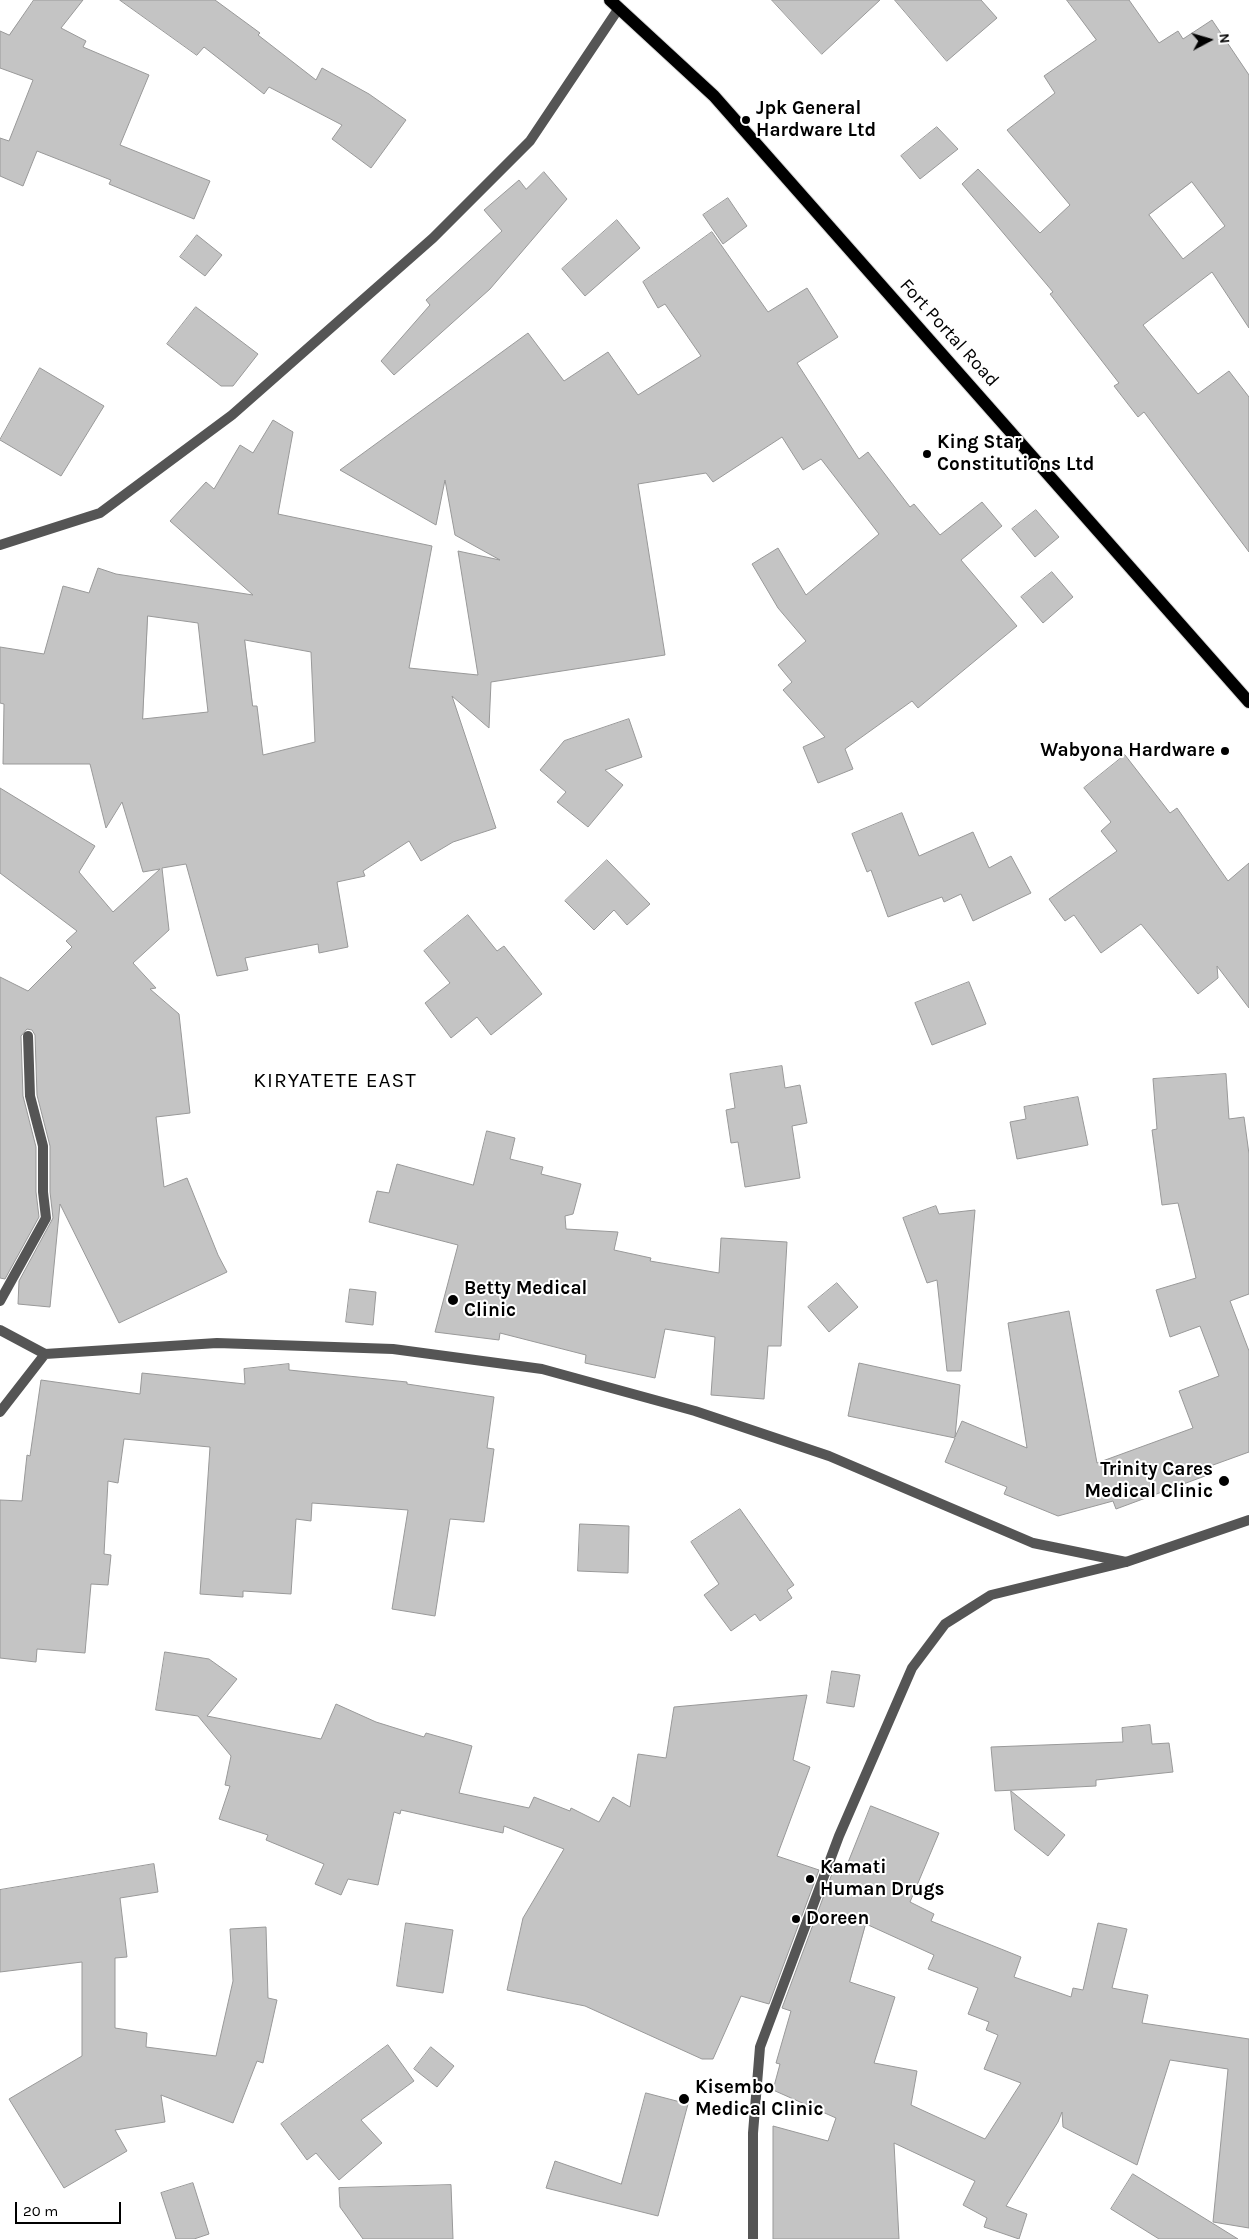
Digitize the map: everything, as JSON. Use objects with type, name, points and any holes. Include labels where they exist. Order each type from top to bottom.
[{"type":"main road","name":"Fort Portal Road","points":[[614,4],[714,96],[1249,702]]},
{"type":"street","points":[[0,545],[100,513],[232,415],[433,238],[530,141],[614,4]]},
{"type":"street","points":[[0,1301],[46,1218],[43,1192],[43,1146],[30,1096],[28,1036]]},
{"type":"street","points":[[0,1330],[45,1354],[217,1343],[394,1349],[542,1369],[695,1411],[829,1456],[1033,1542],[1126,1562]]},
{"type":"street","points":[[0,1412],[45,1354]]},
{"type":"street","points":[[753,2239],[753,2133],[760,2047],[839,1836],[912,1668],[945,1624],[991,1595],[1126,1562],[1249,1520]]},
{"type":"building","points":[[34,0],[83,0],[61,28],[86,41],[83,47],[149,75],[120,145],[210,181],[194,219],[109,184],[111,180],[37,151],[23,186],[0,176],[0,138],[9,141],[33,80],[0,68],[0,31],[9,35]]},
{"type":"building","points":[[120,0],[215,0],[260,33],[258,35],[316,80],[322,68],[369,94],[406,120],[371,168],[332,139],[342,125],[269,87],[264,94],[204,47],[197,55]]},
{"type":"building","points":[[772,0],[880,0],[822,54]]},
{"type":"building","points":[[895,0],[981,0],[997,18],[947,61]]},
{"type":"building","points":[[1067,0],[1129,0],[1159,43],[1178,31],[1183,39],[1212,20],[1249,75],[1249,328],[1212,272],[1143,325],[1198,394],[1229,371],[1249,397],[1249,552],[1144,412],[1138,417],[1114,386],[1119,383],[1050,294],[1053,292],[962,184],[978,169],[1040,233],[1070,205],[1007,130],[1055,93],[1044,76],[1096,40]],"holes":[[[1192,182],[1225,226],[1183,259],[1149,215]]]},
{"type":"building","points":[[937,127],[958,149],[920,179],[901,156]]},
{"type":"building","points":[[544,172],[567,199],[490,289],[394,375],[381,361],[430,305],[426,300],[502,231],[484,210],[519,180],[526,189]]},
{"type":"building","points":[[728,198],[747,226],[723,244],[703,215]]},
{"type":"building","points":[[617,220],[640,248],[585,296],[562,269]]},
{"type":"building","points":[[712,232],[768,312],[807,288],[838,337],[797,363],[859,459],[868,452],[910,507],[914,504],[940,535],[982,502],[1002,526],[961,560],[1017,626],[918,708],[912,701],[845,749],[853,769],[818,783],[803,747],[825,737],[783,690],[792,682],[778,665],[806,641],[778,608],[752,564],[778,548],[806,595],[879,534],[821,459],[803,470],[782,437],[713,482],[706,473],[638,484],[665,655],[491,682],[489,728],[452,696],[496,828],[453,842],[421,861],[409,841],[363,871],[365,876],[337,882],[348,947],[319,953],[318,944],[245,958],[248,970],[217,976],[186,864],[162,868],[169,930],[133,963],[156,988],[150,989],[179,1014],[190,1113],[156,1117],[164,1187],[187,1178],[218,1255],[227,1272],[119,1323],[60,1204],[50,1307],[18,1304],[19,1281],[53,1218],[50,1192],[50,1146],[37,1095],[35,1035],[32,1030],[27,1029],[21,1036],[23,1096],[36,1147],[36,1192],[39,1217],[5,1279],[0,1278],[0,977],[28,991],[72,947],[66,941],[77,931],[0,873],[0,788],[95,846],[79,872],[113,912],[160,869],[143,872],[122,802],[106,828],[90,764],[3,764],[4,704],[0,703],[0,647],[44,654],[63,586],[89,593],[98,568],[116,574],[253,595],[170,521],[206,482],[214,489],[240,445],[253,453],[273,420],[293,432],[278,514],[432,546],[409,668],[478,675],[458,551],[500,560],[455,535],[445,480],[436,525],[340,470],[528,333],[564,381],[608,352],[638,395],[701,356],[665,304],[658,308],[643,282]],"holes":[[[148,616],[198,623],[208,712],[143,719]],[[245,640],[311,652],[315,742],[263,755],[257,706],[253,706]]]},
{"type":"building","points":[[197,235],[222,255],[205,276],[180,257]]},
{"type":"building","points":[[196,307],[258,354],[233,386],[221,386],[167,344]]},
{"type":"building","points":[[40,368],[104,406],[61,476],[0,440]]},
{"type":"building","points":[[1036,510],[1059,537],[1035,557],[1012,529]]},
{"type":"building","points":[[1052,572],[1073,597],[1043,623],[1021,597]]},
{"type":"building","points":[[629,719],[642,757],[605,770],[623,785],[588,827],[557,802],[566,792],[540,770],[564,741]]},
{"type":"building","points":[[1125,755],[1170,813],[1177,808],[1228,881],[1249,863],[1249,1008],[1217,966],[1218,978],[1198,994],[1141,924],[1101,953],[1074,915],[1065,921],[1049,899],[1117,851],[1101,831],[1111,822],[1084,788]]},
{"type":"building","points":[[902,813],[919,856],[973,832],[989,868],[1011,856],[1031,893],[973,921],[961,894],[944,902],[942,897],[888,917],[871,870],[867,872],[852,834]]},
{"type":"building","points":[[607,860],[650,904],[627,925],[614,910],[594,930],[565,901]]},
{"type":"building","points":[[468,915],[497,951],[504,946],[542,994],[491,1035],[477,1017],[451,1038],[425,1003],[450,983],[424,951]]},
{"type":"building","points":[[969,982],[986,1024],[932,1045],[915,1003]]},
{"type":"building","points":[[782,1066],[785,1088],[800,1085],[807,1123],[792,1126],[800,1178],[745,1187],[738,1142],[731,1143],[726,1110],[735,1108],[730,1074]]},
{"type":"building","points":[[1226,1074],[1229,1119],[1244,1117],[1249,1154],[1249,1294],[1230,1301],[1249,1351],[1249,1452],[1202,1469],[1205,1476],[1116,1509],[1113,1501],[1058,1516],[1004,1494],[1007,1487],[945,1462],[955,1438],[848,1416],[859,1363],[960,1385],[955,1437],[962,1421],[1027,1448],[1008,1323],[1069,1311],[1097,1463],[1193,1428],[1179,1391],[1219,1376],[1200,1326],[1170,1337],[1156,1290],[1196,1278],[1178,1203],[1162,1205],[1152,1130],[1157,1129],[1153,1079]]},
{"type":"building","points":[[1078,1097],[1088,1145],[1017,1159],[1010,1122],[1026,1119],[1024,1107]]},
{"type":"building","points":[[487,1131],[515,1138],[510,1159],[543,1167],[541,1174],[581,1184],[573,1214],[565,1216],[566,1229],[618,1232],[614,1250],[651,1258],[650,1261],[719,1273],[721,1238],[787,1242],[781,1346],[768,1346],[764,1399],[711,1395],[715,1337],[665,1329],[655,1378],[585,1363],[586,1355],[500,1333],[499,1340],[435,1332],[458,1245],[369,1222],[377,1191],[389,1193],[397,1164],[473,1185]]},
{"type":"building","points":[[936,1206],[939,1214],[975,1210],[961,1371],[947,1371],[937,1280],[927,1283],[903,1218]]},
{"type":"building","points":[[837,1283],[858,1307],[829,1332],[808,1307]]},
{"type":"building","points":[[350,1289],[376,1292],[373,1325],[346,1322]]},
{"type":"building","points":[[289,1364],[289,1370],[407,1382],[407,1384],[494,1397],[487,1448],[494,1449],[484,1522],[450,1519],[435,1616],[392,1609],[408,1510],[312,1503],[311,1521],[296,1519],[291,1594],[243,1591],[243,1597],[200,1594],[210,1447],[124,1439],[118,1483],[108,1481],[104,1554],[111,1555],[108,1585],[91,1584],[85,1653],[37,1649],[36,1662],[0,1658],[0,1500],[22,1501],[27,1455],[30,1456],[41,1380],[140,1394],[142,1373],[245,1384],[244,1369]]},
{"type":"building","points":[[740,1509],[794,1585],[787,1590],[792,1598],[760,1621],[755,1614],[731,1631],[704,1595],[719,1584],[691,1542]]},
{"type":"building","points":[[580,1524],[629,1526],[628,1573],[578,1571]]},
{"type":"building","points":[[165,1652],[209,1659],[237,1679],[207,1716],[321,1739],[336,1704],[376,1722],[424,1737],[426,1733],[472,1746],[459,1793],[529,1808],[534,1797],[570,1811],[571,1808],[599,1822],[613,1797],[630,1807],[638,1754],[666,1758],[674,1707],[807,1695],[793,1760],[810,1767],[777,1856],[819,1870],[769,2004],[741,1996],[713,2059],[702,2059],[585,2006],[507,1990],[523,1918],[564,1849],[504,1826],[503,1833],[401,1810],[400,1814],[394,1812],[378,1885],[348,1879],[341,1895],[315,1884],[324,1864],[266,1840],[268,1835],[219,1819],[230,1786],[225,1785],[231,1756],[198,1716],[156,1710]]},
{"type":"building","points":[[832,1671],[860,1675],[854,1707],[827,1703]]},
{"type":"building","points":[[1150,1725],[1152,1744],[1169,1743],[1173,1772],[1096,1780],[1096,1786],[995,1791],[991,1747],[1123,1742],[1122,1728]]},
{"type":"building","points":[[1011,1791],[1065,1835],[1048,1856],[1015,1830]]},
{"type":"building","points":[[871,1806],[939,1833],[910,1902],[934,1914],[931,1921],[1021,1957],[1014,1977],[1071,1997],[1073,1988],[1083,1990],[1098,1923],[1127,1929],[1112,1988],[1148,1995],[1142,2023],[1249,2039],[1249,2228],[1213,2222],[1228,2069],[1170,2060],[1137,2165],[1063,2127],[1062,2112],[1058,2122],[1006,2206],[1027,2214],[1019,2239],[984,2227],[987,2218],[963,2205],[975,2181],[894,2143],[899,2239],[773,2239],[773,2126],[828,2141],[836,2118],[773,2090],[780,2064],[776,2063],[791,2011],[782,2008],[833,1871],[843,1874]],"holes":[[[866,1924],[934,1955],[928,1969],[978,1988],[968,2014],[989,2022],[986,2030],[998,2035],[984,2069],[1021,2083],[985,2139],[911,2105],[917,2071],[874,2063],[895,1997],[850,1982]]]},
{"type":"building","points":[[154,1864],[158,1892],[120,1898],[127,1957],[115,1958],[115,2028],[147,2033],[146,2047],[216,2056],[233,1981],[230,1929],[266,1927],[268,1998],[277,2000],[263,2063],[257,2061],[233,2123],[161,2095],[165,2122],[115,2130],[127,2151],[64,2188],[9,2099],[82,2056],[82,1962],[0,1972],[0,1890]]},
{"type":"building","points":[[406,1923],[453,1930],[443,1993],[397,1986]]},
{"type":"building","points":[[388,2045],[414,2081],[361,2120],[382,2143],[339,2180],[316,2153],[307,2160],[281,2124]]},
{"type":"building","points":[[431,2047],[454,2066],[437,2087],[414,2069]]},
{"type":"building","points":[[646,2093],[688,2104],[658,2216],[546,2188],[555,2161],[621,2184]]},
{"type":"building","points":[[1133,2174],[1238,2239],[1159,2239],[1111,2209]]},
{"type":"building","points":[[193,2183],[209,2234],[194,2239],[176,2239],[161,2193]]},
{"type":"building","points":[[451,2185],[453,2239],[363,2239],[340,2207],[339,2188]]},
{"type":"place","name":"Jpk General Hardware Ltd","points":[[746,120]]},
{"type":"place","name":"King Star Constitutions Ltd","points":[[927,454]]},
{"type":"place","name":"Wabyona Hardware","points":[[1225,751]]},
{"type":"place","name":"Betty Medical Clinic","points":[[453,1300]]},
{"type":"place","name":"Trinity Cares Medical Clinic","points":[[1224,1481]]},
{"type":"place","name":"Kamati Human Drugs","points":[[810,1879]]},
{"type":"place","name":"Doreen","points":[[796,1919]]},
{"type":"place","name":"Kisembo Medical Clinic","points":[[684,2099]]},
{"type":"district","name":"KIRYATETE EAST","points":[[335,1081]]}]
